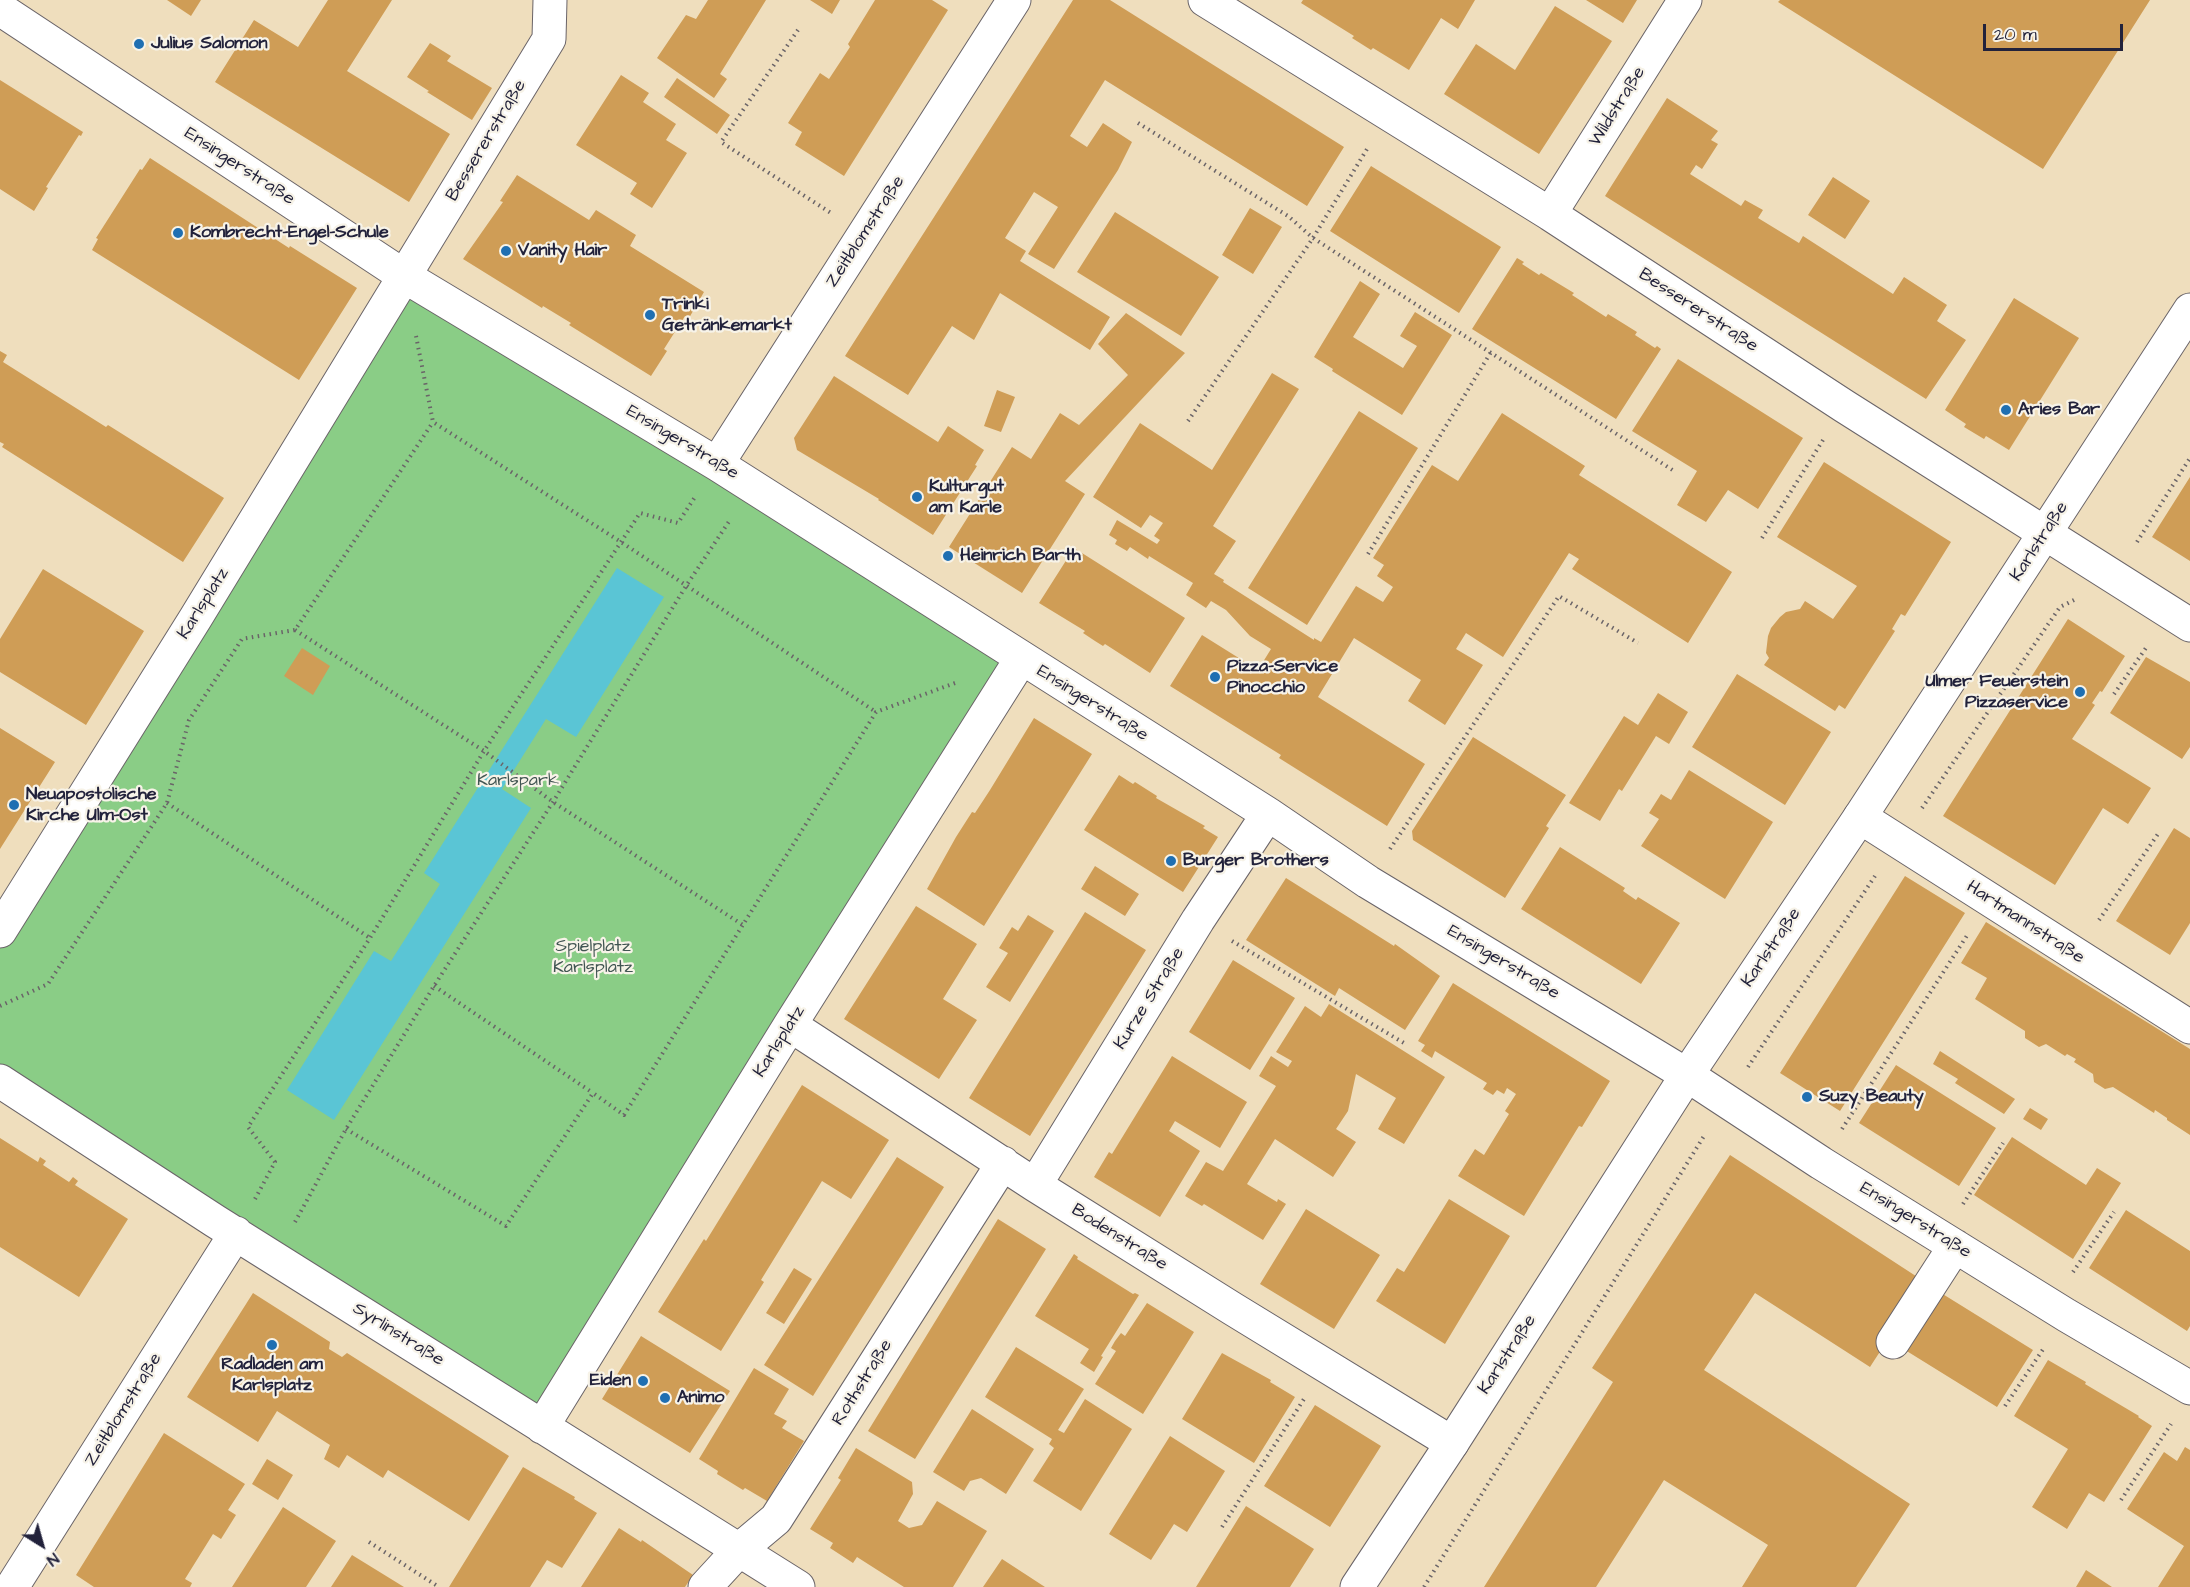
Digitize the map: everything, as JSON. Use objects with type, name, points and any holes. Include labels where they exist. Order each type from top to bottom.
[{"type":"street","name":"Bessererstraße","points":[[404,276],[549,39],[550,0]]},
{"type":"street","name":"Zeitblomstraße","points":[[717,464],[1014,0]]},
{"type":"street","name":"Bessererstraße","points":[[1205,0],[1550,214],[1844,406],[2180,619]]},
{"type":"street","name":"Wildstraße","points":[[1550,214],[1685,0]]},
{"type":"street","name":"Ensingerstraße","points":[[0,9],[404,276],[717,464],[1268,814],[1368,882],[1687,1075],[1821,1163],[2058,1310],[2184,1402]]},
{"type":"street","name":"Karlsplatz","points":[[0,931],[183,639],[404,276]]},
{"type":"street","name":"Karlstraße","points":[[1357,1587],[1452,1443],[1687,1075],[1860,817],[2190,310]]},
{"type":"street","name":"Karlsplatz","points":[[542,1427],[790,1025],[1021,659]]},
{"type":"street","name":"Kurze Straße","points":[[1035,1185],[1198,920],[1268,814]]},
{"type":"street","name":"Hartmannstraße","points":[[1860,817],[2190,1027]]},
{"type":"street","name":"Bodenstraße","points":[[790,1025],[1035,1185],[1452,1443]]},
{"type":"street","name":"Syrlinstraße","points":[[0,1081],[236,1233],[798,1587]]},
{"type":"street","name":"Rothstraße","points":[[705,1587],[739,1550],[776,1519],[1003,1163]]},
{"type":"street","name":"Zeitblomstraße","points":[[12,1587],[236,1233]]},
{"type":"street","points":[[1893,1342],[1948,1242]]},
{"type":"path","points":[[798,30],[721,142],[864,234]]},
{"type":"path","points":[[1188,421],[1313,238],[1388,115]]},
{"type":"path","points":[[1138,123],[1288,216],[1313,238],[1674,471]]},
{"type":"path","points":[[295,630],[433,422],[404,276]]},
{"type":"path","points":[[1368,554],[1491,352]]},
{"type":"path","points":[[1762,538],[1844,406]]},
{"type":"path","points":[[433,422],[621,542],[876,712]]},
{"type":"path","points":[[1424,1587],[1726,1100],[1898,842],[2060,607],[2115,578],[2190,458]]},
{"type":"path","points":[[236,1233],[275,1162],[248,1127],[369,938],[484,751],[640,513],[678,524],[717,464]]},
{"type":"path","points":[[276,1257],[346,1129],[434,986],[553,802],[686,586],[752,487]]},
{"type":"path","points":[[1368,882],[1559,596],[1638,643]]},
{"type":"path","points":[[2114,694],[2180,619]]},
{"type":"path","points":[[0,1006],[48,984],[167,803],[189,720],[242,639],[295,630],[484,751],[553,802],[743,925]]},
{"type":"path","points":[[434,986],[624,1115],[876,712],[1021,659]]},
{"type":"path","points":[[167,803],[369,938]]},
{"type":"path","points":[[2076,956],[2160,831]]},
{"type":"path","points":[[1821,1163],[1990,900]]},
{"type":"path","points":[[1198,920],[1404,1043]]},
{"type":"path","points":[[346,1129],[506,1226],[593,1093]]},
{"type":"path","points":[[1948,1242],[2003,1143]]},
{"type":"path","points":[[2005,1406],[2114,1212]]},
{"type":"path","points":[[1222,1527],[1325,1366]]},
{"type":"path","points":[[2121,1500],[2184,1402]]},
{"type":"path","points":[[369,1542],[440,1587]]},
{"type":"green space","name":"Karlspark","points":[[404,276],[1021,659],[542,1427],[0,1081],[0,931]]},
{"type":"water","points":[[617,568],[664,597],[576,737],[546,719],[502,789],[531,808],[334,1120],[287,1090],[374,951],[391,961],[440,884],[424,873]]},
{"type":"building","points":[[167,0],[201,0],[191,16]]},
{"type":"building","points":[[328,0],[392,0],[347,71],[450,134],[409,202],[215,82],[254,20],[298,47]]},
{"type":"building","points":[[708,0],[766,0],[720,74],[727,79],[714,98],[657,58],[686,15],[696,19]]},
{"type":"building","points":[[810,0],[840,0],[832,14]]},
{"type":"building","points":[[875,0],[932,0],[948,10],[844,176],[795,145],[802,132],[788,123],[820,73],[829,79],[850,47],[848,44]]},
{"type":"building","points":[[1073,0],[1110,0],[1344,147],[1307,206],[1105,80],[1070,136],[1087,147],[1103,123],[1132,142],[1118,170],[1054,269],[1028,254],[1058,207],[1034,192],[1005,238],[1026,251],[1020,261],[1110,317],[1090,350],[1000,293],[974,340],[952,326],[908,395],[845,356]]},
{"type":"building","points":[[1303,0],[1475,0],[1458,29],[1441,18],[1409,70],[1352,38],[1354,36],[1301,3]]},
{"type":"building","points":[[1586,0],[1637,0],[1623,23]]},
{"type":"building","points":[[1780,0],[2150,0],[2043,169],[1778,2]]},
{"type":"building","points":[[1555,6],[1612,41],[1539,154],[1444,94],[1476,44],[1515,70]]},
{"type":"building","points":[[430,43],[451,56],[447,61],[492,88],[472,120],[407,77]]},
{"type":"building","points":[[621,75],[649,93],[643,102],[676,124],[666,140],[687,153],[652,208],[630,194],[637,183],[576,145]]},
{"type":"building","points":[[677,78],[730,115],[717,134],[664,97]]},
{"type":"building","points":[[0,80],[83,132],[46,187],[48,188],[34,211],[0,189]]},
{"type":"building","points":[[1667,98],[1718,131],[1711,140],[1718,144],[1702,169],[1696,165],[1690,174],[1741,206],[1745,200],[1763,210],[1758,218],[1799,243],[1803,236],[1893,294],[1904,277],[1947,305],[1937,321],[1966,340],[1926,399],[1605,196]]},
{"type":"building","points":[[150,158],[289,248],[290,246],[357,288],[299,380],[92,250],[98,239],[96,238],[140,169],[142,170]]},
{"type":"building","points":[[1371,166],[1501,247],[1459,313],[1330,231]]},
{"type":"building","points":[[517,175],[589,220],[596,210],[636,235],[630,246],[704,292],[689,318],[685,316],[664,349],[667,351],[651,376],[569,325],[571,323],[543,306],[542,308],[463,259],[503,202],[500,201]]},
{"type":"building","points":[[1833,177],[1870,201],[1845,239],[1808,215]]},
{"type":"building","points":[[1250,208],[1282,227],[1253,274],[1222,255]]},
{"type":"building","points":[[1115,212],[1219,277],[1181,336],[1077,272]]},
{"type":"building","points":[[1517,258],[1539,275],[1541,273],[1574,293],[1572,295],[1606,317],[1608,314],[1637,332],[1635,335],[1655,348],[1657,346],[1661,349],[1616,419],[1472,329]]},
{"type":"building","points":[[1360,281],[1380,294],[1353,337],[1403,368],[1417,346],[1400,336],[1415,312],[1452,335],[1402,415],[1314,357]]},
{"type":"building","points":[[2014,298],[2079,338],[2009,450],[1986,436],[1984,439],[1964,427],[1966,424],[1945,410]]},
{"type":"building","points":[[1126,313],[1185,353],[1065,481],[1085,494],[1022,593],[949,547],[1012,447],[1031,459],[1060,413],[1079,425],[1128,375],[1098,344]]},
{"type":"building","points":[[0,351],[7,355],[3,362],[224,498],[183,562],[2,447],[4,444],[0,442]]},
{"type":"building","points":[[1678,359],[1803,438],[1758,509],[1728,490],[1706,522],[1677,505],[1697,471],[1632,431]]},
{"type":"building","points":[[1272,373],[1299,389],[1213,526],[1236,541],[1214,574],[1314,640],[1314,638],[1321,642],[1356,586],[1383,602],[1393,587],[1377,576],[1384,565],[1373,558],[1432,465],[1458,481],[1502,413],[1585,466],[1579,475],[1732,572],[1688,643],[1572,569],[1579,559],[1569,553],[1503,657],[1466,633],[1456,649],[1483,665],[1445,725],[1408,701],[1421,680],[1354,638],[1318,697],[1425,764],[1387,826],[1279,758],[1281,755],[1170,686],[1202,635],[1258,670],[1271,649],[1250,636],[1226,610],[1211,601],[1206,608],[1186,595],[1193,583],[1149,556],[1148,559],[1130,547],[1127,551],[1115,544],[1117,540],[1109,535],[1117,520],[1157,544],[1160,540],[1154,536],[1163,523],[1150,515],[1141,528],[1093,497],[1140,423],[1212,470]]},
{"type":"building","points":[[834,376],[938,442],[948,426],[984,450],[975,465],[977,466],[933,535],[879,499],[797,450],[794,438]]},
{"type":"building","points":[[997,390],[1015,397],[1001,432],[984,426]]},
{"type":"building","points":[[1359,411],[1418,448],[1307,625],[1248,588]]},
{"type":"building","points":[[1824,462],[1951,542],[1905,616],[1901,614],[1892,629],[1895,631],[1845,709],[1839,705],[1835,711],[1764,665],[1769,658],[1766,653],[1768,636],[1780,617],[1786,612],[1800,609],[1805,601],[1833,619],[1857,586],[1777,537]]},
{"type":"building","points":[[2190,477],[2190,561],[2152,537]]},
{"type":"building","points":[[1074,548],[1185,618],[1150,673],[1105,644],[1103,646],[1095,641],[1083,633],[1085,631],[1039,603]]},
{"type":"building","points":[[43,569],[144,631],[86,725],[0,672],[0,639]]},
{"type":"building","points":[[2068,619],[2125,656],[2102,692],[2100,691],[2092,703],[2095,705],[2072,739],[2151,788],[2128,824],[2103,808],[2055,885],[1943,816]]},
{"type":"building","points":[[302,648],[330,666],[313,695],[284,676]]},
{"type":"building","points":[[2146,657],[2190,682],[2190,747],[2182,759],[2110,713]]},
{"type":"building","points":[[1737,674],[1831,732],[1785,805],[1692,747]]},
{"type":"building","points":[[1658,693],[1688,712],[1669,744],[1656,736],[1622,791],[1619,789],[1600,821],[1569,803],[1624,716],[1638,725]]},
{"type":"building","points":[[1034,718],[1092,754],[984,926],[927,889],[956,837],[972,812],[975,813]]},
{"type":"building","name":"Neuapostolische Kirche Ulm-Ost","points":[[0,728],[55,762],[0,849]]},
{"type":"building","points":[[1473,737],[1566,795],[1546,826],[1549,828],[1505,898],[1413,840],[1412,831]]},
{"type":"building","points":[[1689,770],[1773,822],[1725,899],[1641,846],[1659,819],[1649,813],[1661,794],[1671,800]]},
{"type":"building","points":[[1119,775],[1133,784],[1135,782],[1157,796],[1156,798],[1205,826],[1203,828],[1218,837],[1183,892],[1084,830]]},
{"type":"building","points":[[2174,828],[2190,838],[2190,923],[2170,955],[2116,921]]},
{"type":"building","points":[[1560,847],[1625,888],[1623,891],[1636,900],[1638,897],[1680,923],[1641,984],[1521,909]]},
{"type":"building","points":[[1095,866],[1139,894],[1125,916],[1081,889]]},
{"type":"building","points":[[1905,876],[1965,913],[1840,1111],[1780,1073]]},
{"type":"building","points":[[1286,878],[1394,946],[1395,944],[1440,976],[1405,1030],[1339,988],[1335,996],[1246,940]]},
{"type":"building","points":[[916,906],[977,944],[943,999],[977,1020],[939,1079],[844,1019]]},
{"type":"building","points":[[1085,912],[1146,950],[1030,1136],[969,1098]]},
{"type":"building","points":[[1028,915],[1054,931],[1010,1002],[986,987],[1008,953],[999,948],[1012,927],[1018,931]]},
{"type":"building","points":[[1986,922],[2190,1049],[2190,1135],[2155,1110],[2154,1113],[2113,1087],[2105,1089],[2094,1082],[2093,1074],[2074,1062],[2076,1059],[2067,1054],[2065,1056],[2046,1044],[2039,1047],[2025,1038],[2025,1031],[1975,999],[1987,978],[1961,963]]},
{"type":"building","points":[[1233,960],[1295,998],[1250,1070],[1189,1032]]},
{"type":"building","points":[[1453,983],[1610,1081],[1582,1127],[1579,1126],[1524,1216],[1458,1176],[1475,1149],[1484,1155],[1509,1114],[1505,1111],[1516,1094],[1507,1088],[1504,1094],[1497,1090],[1493,1095],[1483,1089],[1487,1083],[1435,1051],[1432,1058],[1421,1051],[1425,1045],[1418,1041]]},
{"type":"building","points":[[1329,1004],[1445,1077],[1404,1144],[1378,1129],[1396,1098],[1356,1074],[1348,1111],[1336,1129],[1356,1142],[1333,1177],[1275,1139],[1247,1184],[1277,1202],[1278,1199],[1286,1204],[1263,1240],[1204,1204],[1202,1206],[1185,1196],[1206,1162],[1223,1171],[1276,1086],[1259,1076],[1271,1056],[1288,1067],[1292,1061],[1276,1052],[1305,1006],[1321,1017]]},
{"type":"building","points":[[1940,1051],[2015,1099],[2004,1114],[1955,1083],[1958,1079],[1933,1064]]},
{"type":"building","points":[[1172,1056],[1247,1102],[1220,1148],[1175,1121],[1169,1131],[1200,1151],[1160,1217],[1094,1177],[1109,1152],[1112,1154]]},
{"type":"building","points":[[1896,1065],[1996,1128],[1959,1186],[1859,1123]]},
{"type":"building","points":[[802,1085],[889,1140],[851,1199],[822,1181],[761,1280],[764,1282],[721,1351],[658,1312],[704,1239],[706,1241]]},
{"type":"building","points":[[2030,1108],[2048,1119],[2041,1130],[2023,1119]]},
{"type":"building","points":[[2012,1137],[2086,1185],[2097,1168],[2121,1183],[2073,1259],[1974,1195]]},
{"type":"building","points":[[0,1138],[38,1162],[40,1157],[46,1161],[43,1165],[69,1182],[73,1177],[78,1181],[75,1185],[128,1219],[79,1297],[0,1247]]},
{"type":"building","points":[[1730,1155],[1925,1282],[1870,1367],[1755,1293],[1704,1370],[1910,1504],[1856,1587],[1742,1587],[1768,1545],[1664,1480],[1596,1587],[1484,1587],[1613,1382],[1592,1368]]},
{"type":"building","points":[[897,1157],[944,1187],[813,1396],[764,1365]]},
{"type":"building","points":[[1449,1199],[1510,1236],[1445,1344],[1376,1301],[1397,1268],[1404,1272]]},
{"type":"building","points":[[1306,1209],[1380,1255],[1334,1329],[1260,1284]]},
{"type":"building","points":[[2126,1210],[2190,1251],[2190,1326],[2187,1331],[2089,1268]]},
{"type":"building","points":[[998,1219],[1046,1249],[915,1459],[868,1431]]},
{"type":"building","points":[[1074,1254],[1078,1257],[1077,1259],[1133,1294],[1139,1295],[1101,1356],[1103,1357],[1094,1372],[1080,1363],[1089,1349],[1035,1316]]},
{"type":"building","points":[[794,1268],[812,1279],[784,1324],[766,1313]]},
{"type":"building","points":[[1933,1288],[2033,1350],[1997,1407],[1897,1345]]},
{"type":"building","points":[[253,1293],[330,1342],[329,1349],[342,1357],[347,1353],[509,1456],[469,1521],[388,1470],[383,1478],[347,1455],[339,1468],[324,1459],[330,1445],[277,1411],[258,1442],[187,1397]]},
{"type":"building","points":[[1147,1303],[1194,1332],[1143,1414],[1095,1384],[1116,1351],[1111,1348],[1115,1341],[1121,1333],[1125,1336]]},
{"type":"building","points":[[641,1336],[730,1391],[690,1453],[602,1399]]},
{"type":"building","points":[[1016,1347],[1084,1389],[1058,1430],[1064,1433],[1085,1399],[1132,1429],[1081,1511],[1033,1481],[1054,1448],[1049,1444],[1052,1439],[985,1397]]},
{"type":"building","points":[[1222,1353],[1271,1380],[1270,1382],[1295,1397],[1254,1463],[1182,1419]]},
{"type":"building","points":[[2048,1360],[2152,1426],[2104,1502],[2089,1493],[2067,1529],[2032,1507],[2068,1449],[2014,1416]]},
{"type":"building","points":[[754,1368],[789,1389],[774,1414],[787,1421],[782,1428],[804,1441],[767,1501],[717,1474],[718,1471],[699,1459]]},
{"type":"building","points":[[1315,1405],[1381,1446],[1330,1527],[1264,1486]]},
{"type":"building","points":[[972,1409],[1034,1449],[1006,1494],[981,1478],[970,1481],[964,1491],[933,1472]]},
{"type":"building","points":[[164,1433],[245,1484],[228,1510],[236,1515],[221,1539],[213,1534],[185,1579],[192,1583],[190,1587],[94,1587],[76,1575]]},
{"type":"building","points":[[1170,1436],[1225,1471],[1187,1532],[1174,1524],[1151,1560],[1109,1534]]},
{"type":"building","points":[[2185,1447],[2190,1450],[2190,1587],[2158,1587],[2184,1546],[2127,1509],[2164,1452],[2177,1461]]},
{"type":"building","points":[[856,1448],[912,1482],[913,1494],[898,1521],[909,1528],[922,1525],[937,1501],[987,1531],[953,1587],[904,1587],[857,1557],[853,1563],[830,1548],[833,1543],[810,1529],[841,1480],[838,1478]]},
{"type":"building","points":[[267,1459],[293,1475],[278,1500],[252,1484]]},
{"type":"building","points":[[523,1467],[575,1497],[574,1499],[597,1513],[562,1568],[547,1560],[530,1587],[449,1587]]},
{"type":"building","points":[[1246,1506],[1314,1549],[1290,1587],[1196,1587]]},
{"type":"building","points":[[283,1507],[336,1541],[306,1587],[232,1587]]},
{"type":"building","points":[[619,1528],[641,1542],[642,1540],[693,1575],[685,1587],[581,1587]]},
{"type":"building","points":[[352,1555],[404,1587],[331,1587]]},
{"type":"building","points":[[1002,1559],[1045,1587],[983,1587]]},
{"type":"building","points":[[2086,1570],[2112,1587],[2076,1587]]},
{"type":"place","name":"Julius Salomon","points":[[139,44]]},
{"type":"place","name":"Kombrecht-Engel-Schule","points":[[178,233]]},
{"type":"place","name":"Vanity Hair","points":[[506,251]]},
{"type":"place","name":"Trinki Getränkemarkt","points":[[650,315]]},
{"type":"place","name":"Aries Bar","points":[[2006,410]]},
{"type":"place","name":"Kulturgut am Karle","points":[[917,497]]},
{"type":"place","name":"Heinrich Barth","points":[[948,556]]},
{"type":"place","name":"Pizza-Service Pinocchio","points":[[1215,677]]},
{"type":"place","name":"Ulmer Feuerstein Pizzaservice","points":[[2080,692]]},
{"type":"place","name":"Neuapostolische Kirche Ulm-Ost","points":[[14,805]]},
{"type":"place","name":"Burger Brothers","points":[[1171,861]]},
{"type":"place","name":"Suzy Beauty","points":[[1807,1097]]},
{"type":"place","name":"Radladen am Karlsplatz","points":[[272,1345]]},
{"type":"place","name":"Eiden","points":[[643,1381]]},
{"type":"place","name":"Animo","points":[[665,1398]]},
{"type":"park label","name":"Spielplatz Karlsplatz","points":[[593,957]]}]
